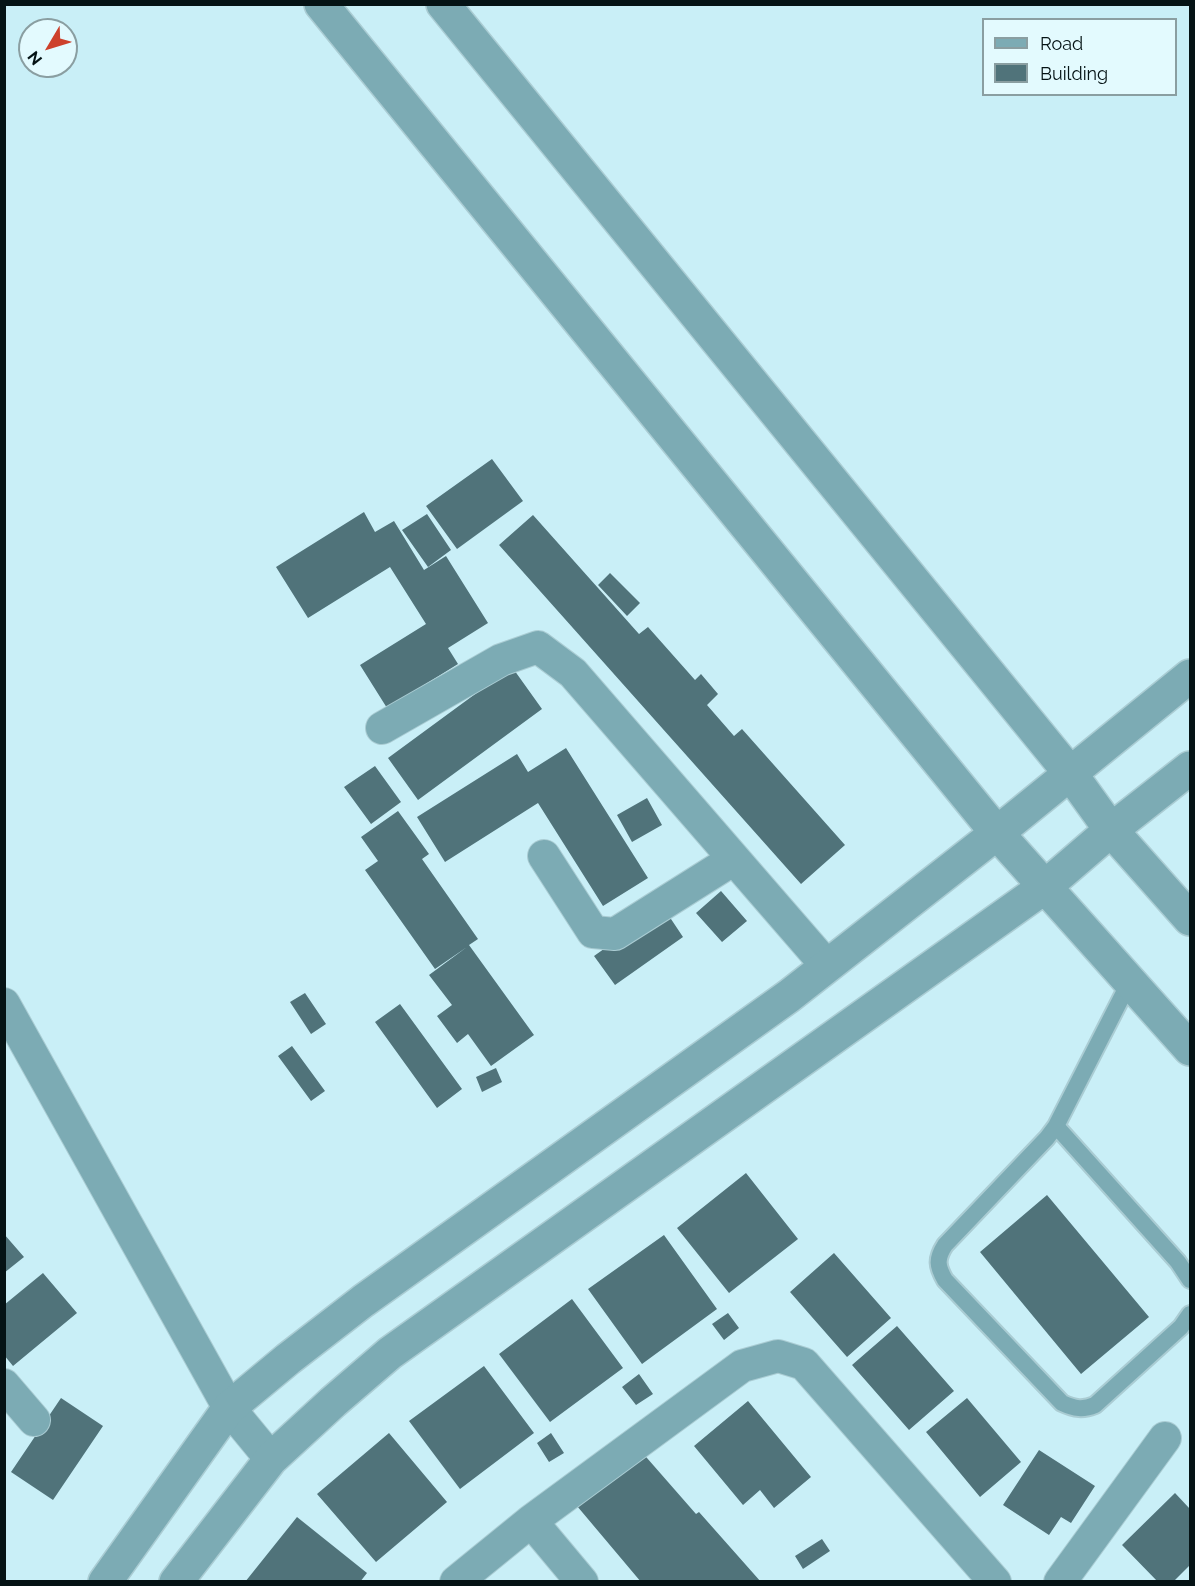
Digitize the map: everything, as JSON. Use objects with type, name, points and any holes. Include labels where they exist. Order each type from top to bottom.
[{"type":"street","points":[[321,4],[997,833],[1191,1049]]},
{"type":"street","points":[[443,4],[1070,773],[1111,830],[1191,919]]},
{"type":"street","points":[[382,728],[501,660],[538,647],[573,673],[827,966]]},
{"type":"street","points":[[105,1581],[229,1408],[363,1301],[789,996],[997,833],[1191,675]]},
{"type":"street","points":[[176,1581],[271,1459],[390,1353],[1046,886],[1111,830],[1191,768]]},
{"type":"street","points":[[544,856],[593,932],[615,934],[734,859]]},
{"type":"street","points":[[4,1004],[229,1408],[271,1459]]},
{"type":"street","points":[[456,1581],[531,1521],[742,1366],[778,1356],[804,1364],[995,1581]]},
{"type":"street","points":[[4,1385],[34,1419]]},
{"type":"street","points":[[1060,1581],[1165,1438]]},
{"type":"street","points":[[531,1521],[582,1581]]},
{"type":"lane","points":[[1130,981],[1056,1126],[945,1245],[938,1256],[938,1267],[945,1280],[1062,1403],[1072,1408],[1084,1409],[1095,1405],[1181,1327],[1191,1314]]},
{"type":"lane","points":[[1056,1126],[1178,1262],[1191,1280]]},
{"type":"building","points":[[492,459],[523,501],[457,549],[426,506]]},
{"type":"building","points":[[364,512],[375,532],[394,521],[424,570],[446,556],[488,623],[448,648],[458,664],[387,708],[360,665],[426,624],[390,567],[308,618],[276,567]]},
{"type":"building","points":[[427,514],[451,550],[428,567],[402,530]]},
{"type":"building","points":[[533,515],[639,634],[648,627],[695,680],[701,674],[718,694],[707,705],[734,736],[742,729],[845,845],[801,884],[499,545]]},
{"type":"building","points":[[610,573],[640,603],[627,616],[598,585]]},
{"type":"building","points":[[512,667],[542,709],[418,800],[388,758]]},
{"type":"building","points":[[566,748],[648,878],[603,906],[538,803],[445,862],[417,817],[517,754],[528,772]]},
{"type":"building","points":[[375,766],[401,802],[371,824],[344,787]]},
{"type":"building","points":[[647,798],[662,825],[632,842],[617,815]]},
{"type":"building","points":[[398,811],[429,854],[422,859],[478,939],[469,945],[534,1035],[491,1066],[468,1034],[457,1043],[437,1016],[452,1005],[429,975],[467,947],[435,969],[365,870],[378,861],[361,837]]},
{"type":"building","points":[[721,891],[747,921],[722,942],[696,913]]},
{"type":"building","points":[[663,907],[683,937],[615,985],[594,956]]},
{"type":"building","points":[[305,993],[326,1024],[311,1034],[290,1002]]},
{"type":"building","points":[[400,1004],[462,1089],[437,1108],[375,1022]]},
{"type":"building","points":[[292,1046],[325,1091],[311,1101],[278,1056]]},
{"type":"building","points":[[496,1068],[502,1082],[482,1092],[476,1077]]},
{"type":"building","points":[[746,1173],[798,1239],[729,1293],[677,1228]]},
{"type":"building","points":[[1047,1195],[1149,1317],[1081,1374],[980,1252]]},
{"type":"building","points":[[4,1234],[24,1257],[4,1273]]},
{"type":"building","points":[[664,1235],[717,1309],[642,1364],[588,1289]]},
{"type":"building","points":[[834,1253],[891,1318],[847,1357],[790,1292]]},
{"type":"building","points":[[43,1273],[77,1313],[13,1366],[4,1355],[4,1305]]},
{"type":"building","points":[[572,1299],[623,1368],[550,1422],[499,1354]]},
{"type":"building","points":[[728,1313],[739,1328],[724,1340],[712,1324]]},
{"type":"building","points":[[897,1326],[954,1391],[909,1430],[852,1365]]},
{"type":"building","points":[[484,1366],[534,1433],[460,1489],[409,1421]]},
{"type":"building","points":[[639,1374],[653,1394],[636,1405],[622,1387]]},
{"type":"building","points":[[61,1398],[103,1426],[53,1500],[11,1472]]},
{"type":"building","points":[[967,1398],[1021,1462],[980,1497],[926,1432]]},
{"type":"building","points":[[748,1401],[811,1477],[774,1508],[760,1490],[743,1505],[694,1446]]},
{"type":"building","points":[[389,1433],[447,1502],[376,1562],[317,1494]]},
{"type":"building","points":[[551,1433],[564,1453],[549,1462],[537,1443]]},
{"type":"building","points":[[640,1450],[696,1514],[699,1512],[761,1582],[641,1582],[577,1506]]},
{"type":"building","points":[[1039,1450],[1095,1486],[1071,1523],[1061,1517],[1049,1535],[1003,1505]]},
{"type":"building","points":[[1175,1493],[1190,1509],[1190,1565],[1173,1582],[1158,1582],[1122,1545]]},
{"type":"building","points":[[297,1517],[367,1573],[360,1582],[245,1582]]},
{"type":"building","points":[[822,1539],[830,1551],[803,1569],[795,1556]]}]
